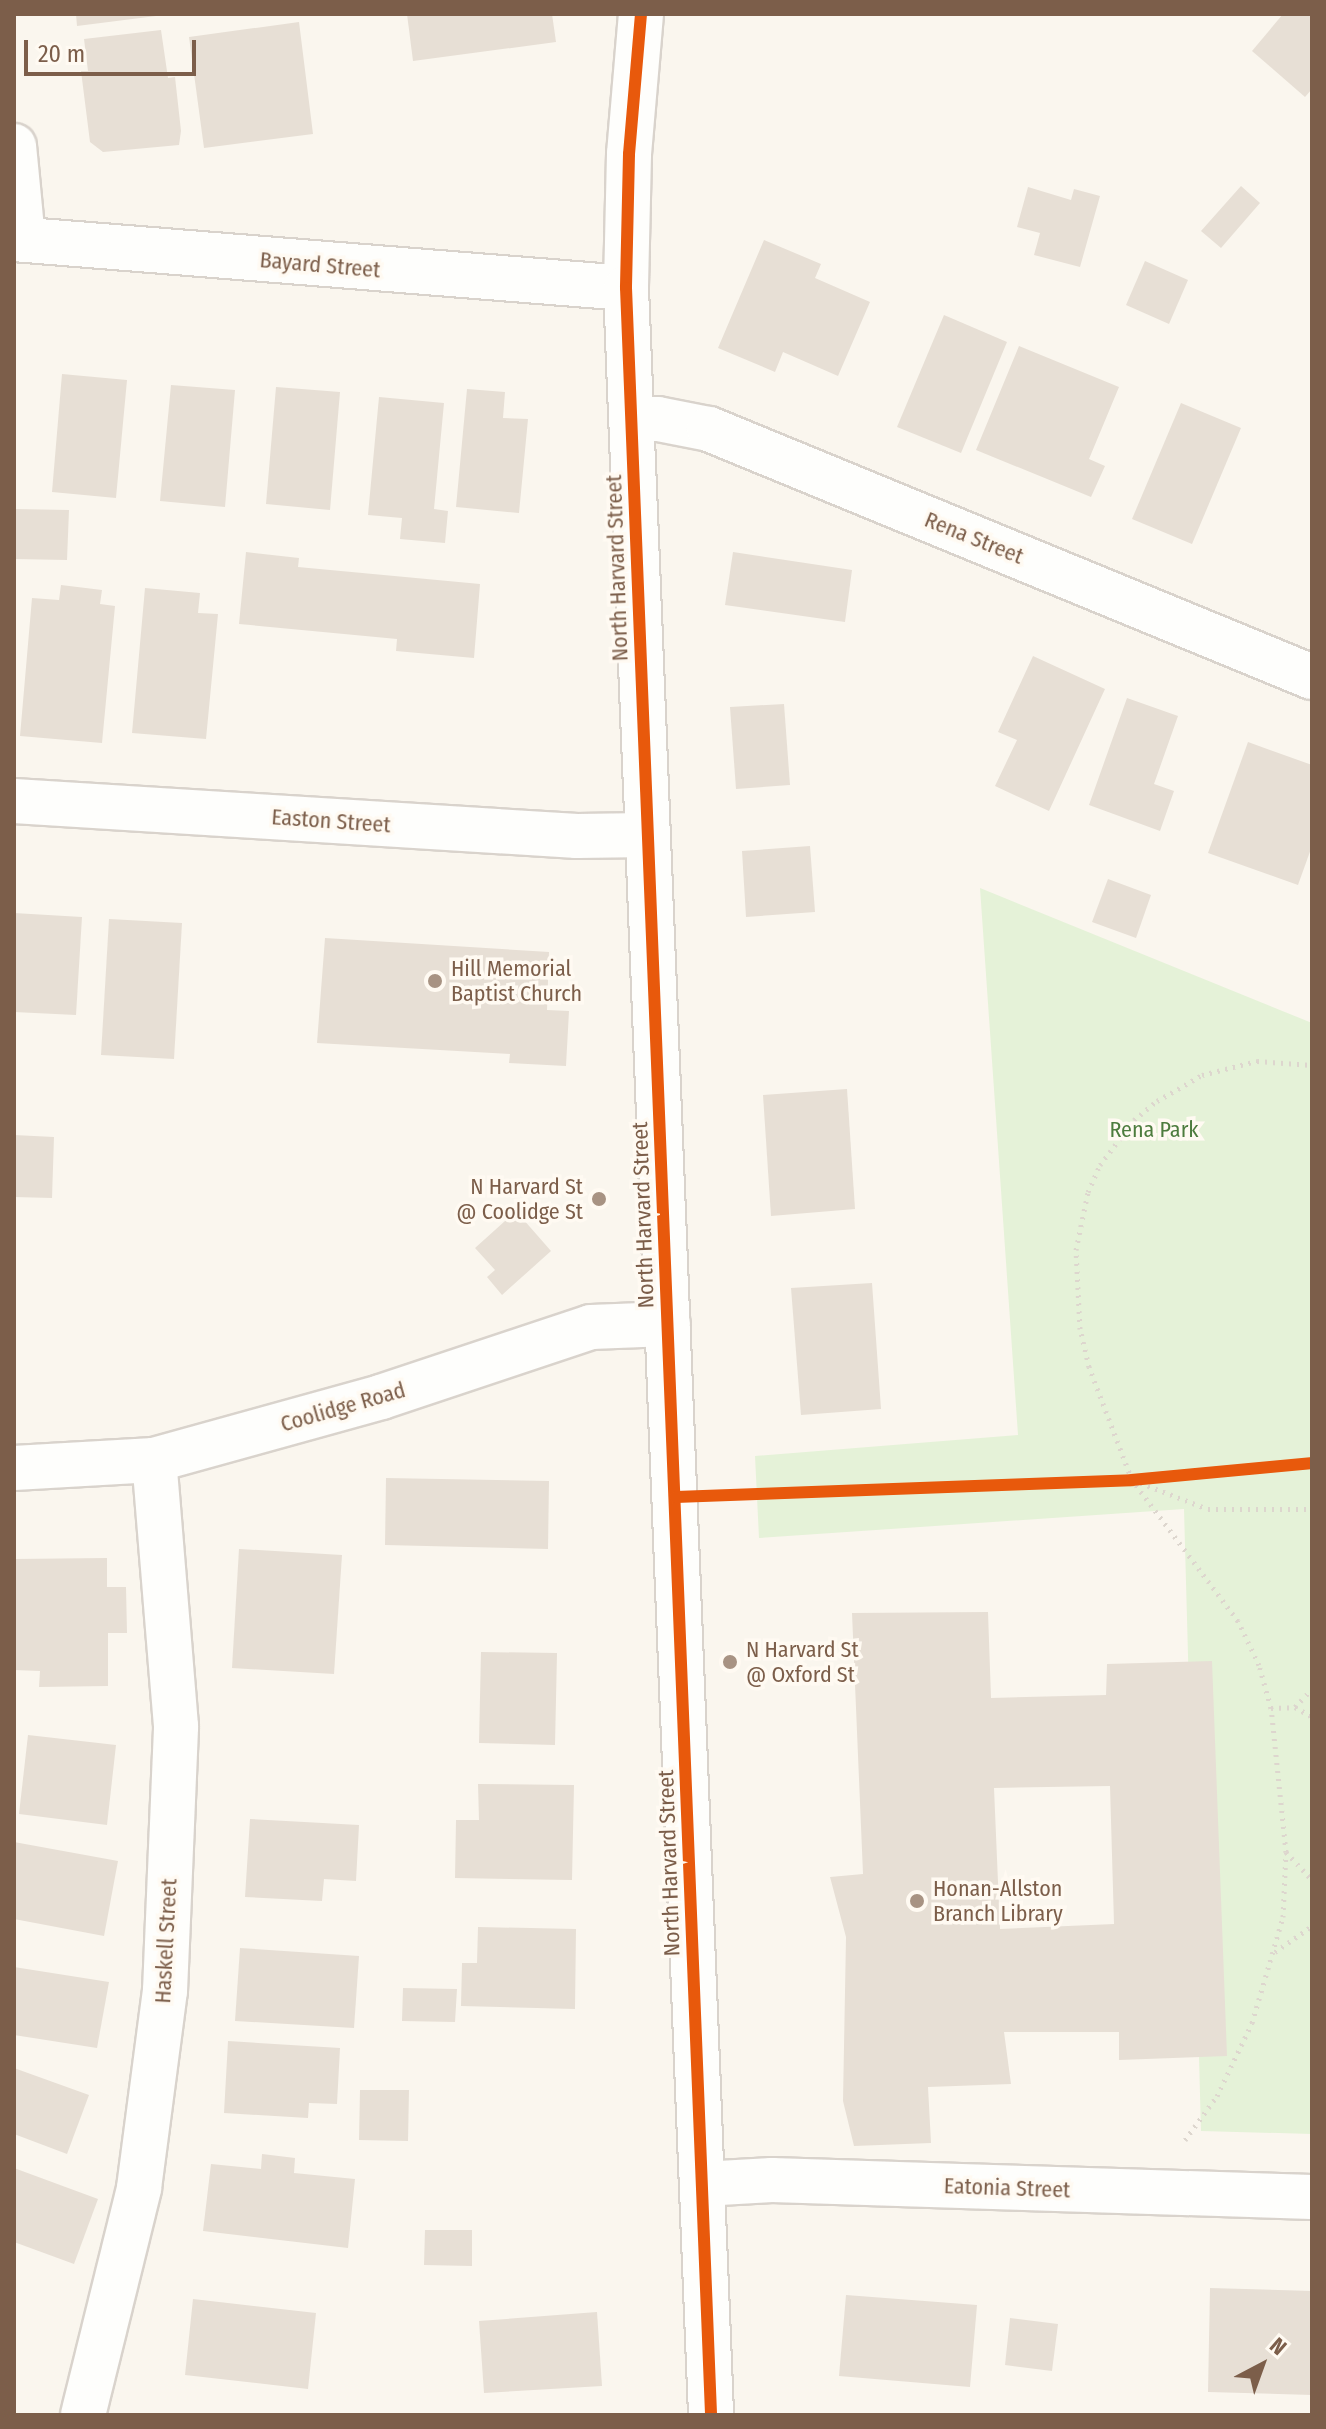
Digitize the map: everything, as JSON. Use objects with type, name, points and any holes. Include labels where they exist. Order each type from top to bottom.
[{"type":"street","name":"North Harvard Street","points":[[641,14],[629,154],[626,288],[711,2415]]},
{"type":"street","points":[[14,146],[18,239]]},
{"type":"street","name":"Bayard Street","points":[[18,239],[626,288]]},
{"type":"street","name":"Rena Street","points":[[632,419],[658,419],[709,429],[1312,677]]},
{"type":"street","name":"Easton Street","points":[[14,801],[577,836],[648,835]]},
{"type":"street","name":"Coolidge Road","points":[[14,1468],[154,1460],[381,1397],[591,1327],[668,1324]]},
{"type":"street","name":"Haskell Street","points":[[83,2415],[139,2188],[165,1991],[176,1726],[154,1460]]},
{"type":"street","name":"Eatonia Street","points":[[702,2184],[772,2180],[1312,2197]]},
{"type":"path","points":[[1147,2192],[1217,2096],[1252,2023],[1283,1917],[1286,1852],[1271,1708],[1259,1665],[1238,1621],[1132,1480],[1089,1367],[1080,1329],[1076,1250],[1088,1192],[1115,1142],[1134,1120],[1179,1086],[1202,1075],[1257,1061],[1312,1065]]},
{"type":"path","points":[[1116,1480],[1159,1478]]},
{"type":"path","points":[[1132,1480],[1208,1509],[1312,1509]]},
{"type":"path","points":[[1295,1707],[1312,1689]]},
{"type":"path","points":[[1271,1708],[1295,1707],[1312,1717]]},
{"type":"path","points":[[1286,1852],[1312,1880]]},
{"type":"path","points":[[1275,1952],[1312,1926]]},
{"type":"green space","name":"Rena Park","points":[[980,888],[1312,1023],[1312,2134],[1201,2131],[1184,1509],[759,1538],[755,1456],[1018,1435]]},
{"type":"building","points":[[76,14],[156,14],[156,16],[77,26]]},
{"type":"building","points":[[407,14],[552,14],[556,42],[413,61]]},
{"type":"building","points":[[1283,14],[1312,14],[1312,89],[1305,97],[1252,51]]},
{"type":"building","points":[[299,22],[313,134],[204,148],[189,37]]},
{"type":"building","points":[[161,30],[168,78],[175,77],[181,131],[179,145],[103,152],[90,142],[81,71],[88,71],[84,39]]},
{"type":"building","points":[[1241,186],[1260,203],[1221,248],[1201,231]]},
{"type":"building","points":[[1028,187],[1071,200],[1074,189],[1100,196],[1080,267],[1034,255],[1040,233],[1017,227]]},
{"type":"building","points":[[764,240],[821,264],[815,278],[870,302],[838,376],[783,352],[775,372],[718,348]]},
{"type":"building","points":[[1145,261],[1188,280],[1169,324],[1126,305]]},
{"type":"building","points":[[944,315],[1007,342],[961,453],[897,427]]},
{"type":"building","points":[[1019,346],[1119,387],[1089,459],[1105,466],[1091,497],[976,450]]},
{"type":"building","points":[[62,374],[127,380],[116,498],[52,492]]},
{"type":"building","points":[[171,385],[235,390],[225,507],[160,501]]},
{"type":"building","points":[[276,387],[340,392],[330,510],[266,504]]},
{"type":"building","points":[[467,389],[505,392],[503,418],[528,419],[519,513],[456,507]]},
{"type":"building","points":[[379,397],[444,403],[434,509],[448,511],[445,543],[400,539],[402,518],[368,515]]},
{"type":"building","points":[[1181,403],[1241,428],[1192,544],[1132,519]]},
{"type":"building","points":[[14,509],[69,510],[67,560],[14,559]]},
{"type":"building","points":[[246,552],[299,558],[298,567],[480,584],[474,658],[396,651],[397,639],[239,624]]},
{"type":"building","points":[[733,552],[852,570],[845,622],[725,605]]},
{"type":"building","points":[[61,585],[102,590],[100,604],[115,606],[102,743],[20,736],[32,598],[59,600]]},
{"type":"building","points":[[145,588],[200,593],[198,613],[218,614],[206,739],[132,733]]},
{"type":"building","points":[[1033,656],[1105,689],[1049,811],[995,786],[1017,740],[998,732]]},
{"type":"building","points":[[1127,698],[1178,716],[1154,784],[1174,791],[1160,831],[1089,805]]},
{"type":"building","points":[[784,704],[790,785],[736,789],[730,707]]},
{"type":"building","points":[[1248,742],[1312,765],[1312,846],[1298,885],[1208,853]]},
{"type":"building","points":[[810,846],[815,912],[746,917],[742,851]]},
{"type":"building","points":[[1108,879],[1151,895],[1136,938],[1092,922]]},
{"type":"building","points":[[14,913],[82,917],[76,1015],[14,1012]]},
{"type":"building","points":[[109,919],[182,923],[174,1059],[101,1055]]},
{"type":"building","name":"Hill Memorial Baptist Church","points":[[325,938],[549,952],[547,1010],[569,1011],[566,1066],[509,1063],[510,1054],[317,1043]]},
{"type":"building","points":[[847,1089],[855,1209],[771,1216],[763,1095]]},
{"type":"building","points":[[14,1135],[54,1137],[52,1198],[14,1197]]},
{"type":"building","points":[[516,1211],[551,1251],[502,1295],[487,1277],[495,1270],[475,1248]]},
{"type":"building","points":[[872,1283],[881,1409],[801,1415],[791,1288]]},
{"type":"building","points":[[386,1478],[549,1481],[548,1549],[385,1545]]},
{"type":"building","points":[[239,1549],[342,1555],[334,1674],[232,1668]]},
{"type":"building","points":[[107,1558],[107,1587],[126,1587],[127,1633],[108,1633],[108,1686],[39,1687],[40,1671],[14,1670],[14,1559]]},
{"type":"building","name":"Honan-Allston Branch Library","points":[[988,1612],[991,1698],[1106,1695],[1107,1664],[1212,1661],[1227,2056],[1119,2060],[1119,2032],[1004,2032],[1011,2084],[928,2087],[931,2143],[854,2146],[843,2101],[846,1937],[830,1877],[863,1874],[852,1613]],"holes":[[[1110,1786],[1114,1924],[1000,1929],[994,1788]]]},
{"type":"building","points":[[481,1652],[557,1653],[555,1745],[479,1743]]},
{"type":"building","points":[[28,1735],[116,1745],[107,1825],[19,1814]]},
{"type":"building","points":[[478,1784],[574,1785],[572,1880],[455,1878],[456,1820],[479,1820]]},
{"type":"building","points":[[250,1819],[359,1825],[356,1881],[324,1879],[322,1901],[245,1897]]},
{"type":"building","points":[[14,1842],[118,1861],[104,1936],[14,1919]]},
{"type":"building","points":[[478,1927],[576,1929],[575,2009],[461,2006],[462,1963],[477,1963]]},
{"type":"building","points":[[240,1948],[359,1956],[354,2028],[235,2021]]},
{"type":"building","points":[[14,1967],[109,1982],[97,2048],[14,2035]]},
{"type":"building","points":[[403,1988],[457,1989],[455,2022],[402,2021]]},
{"type":"building","points":[[228,2041],[340,2048],[337,2104],[309,2103],[308,2118],[224,2113]]},
{"type":"building","points":[[14,2068],[89,2095],[67,2154],[14,2134]]},
{"type":"building","points":[[360,2090],[409,2090],[408,2141],[359,2140]]},
{"type":"building","points":[[262,2154],[295,2158],[294,2173],[355,2179],[348,2248],[203,2231],[211,2164],[261,2169]]},
{"type":"building","points":[[14,2168],[98,2199],[74,2264],[14,2242]]},
{"type":"building","points":[[425,2230],[472,2230],[472,2266],[424,2265]]},
{"type":"building","points":[[1210,2288],[1312,2291],[1312,2395],[1208,2392]]},
{"type":"building","points":[[846,2295],[977,2305],[970,2387],[839,2376]]},
{"type":"building","points":[[193,2299],[316,2313],[308,2389],[185,2375]]},
{"type":"building","points":[[597,2312],[602,2386],[484,2393],[479,2321]]},
{"type":"building","points":[[1010,2318],[1058,2324],[1052,2371],[1005,2365]]},
{"type":"cycle path","points":[[641,14],[629,154],[626,288],[711,2415]]},
{"type":"cycle path","points":[[675,1497],[1132,1480],[1312,1463]]},
{"type":"place","name":"Hill Memorial Baptist Church","points":[[435,981]]},
{"type":"place","name":"N Harvard St @ Coolidge St","points":[[599,1199]]},
{"type":"place","name":"N Harvard St @ Oxford St","points":[[730,1662]]},
{"type":"place","name":"Honan-Allston Branch Library","points":[[917,1901]]}]
